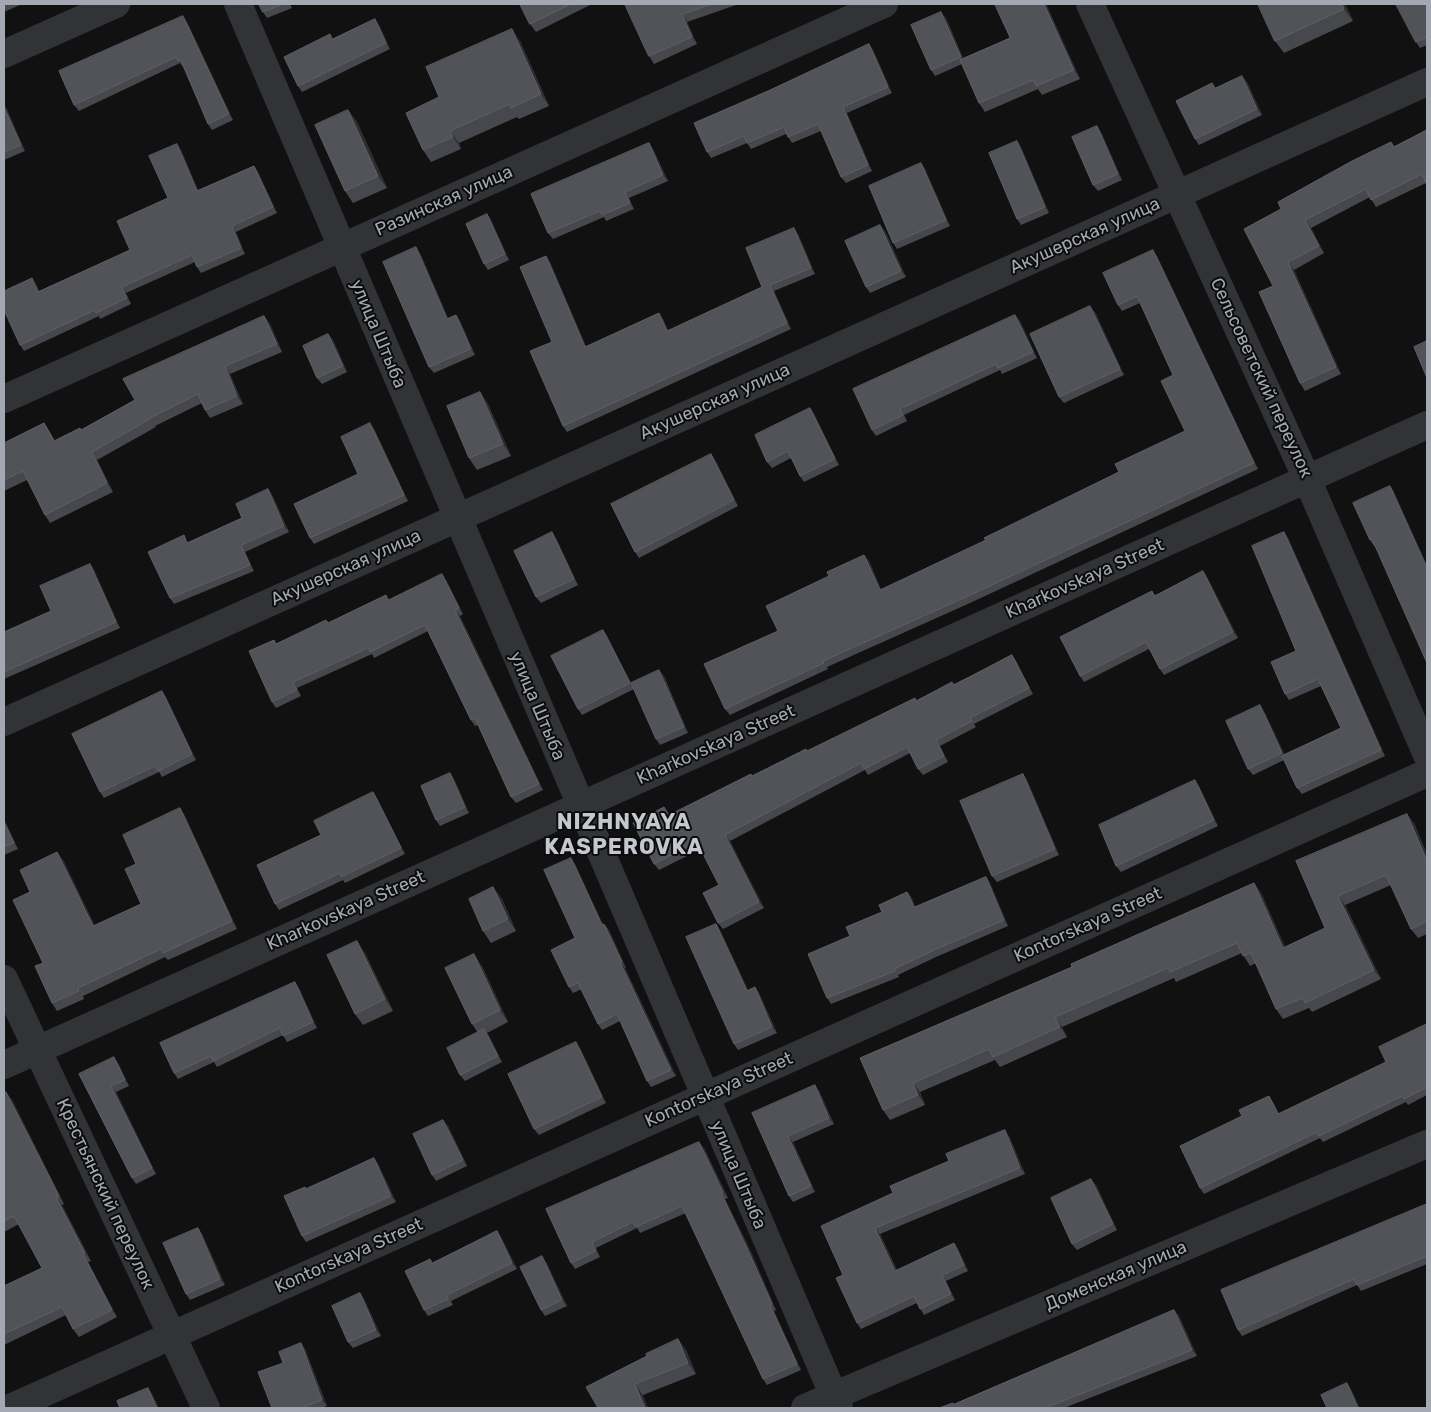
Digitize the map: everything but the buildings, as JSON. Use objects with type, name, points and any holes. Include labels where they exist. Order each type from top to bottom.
[{"type":"street","points":[[4,54],[116,4]]},
{"type":"street","name":"улица Штыба","points":[[238,4],[340,248],[836,1402]]},
{"type":"street","name":"Разинская улица","points":[[4,399],[884,4]]},
{"type":"street","name":"Сельсоветский переулок","points":[[1090,4],[1307,479],[1427,755]]},
{"type":"street","name":"Акушерская улица","points":[[4,722],[1427,82]]},
{"type":"street","name":"Kharkovskaya Street","points":[[4,1064],[1427,425]]},
{"type":"street","name":"Kontorskaya Street","points":[[10,1408],[1427,772]]},
{"type":"street","name":"Крестьянский переулок","points":[[4,979],[206,1408]]},
{"type":"street","name":"Доменская улица","points":[[805,1408],[836,1402],[1427,1144]]},
{"type":"district","name":"NIZHNYAYA KASPEROVKA","points":[[624,836]]}]
